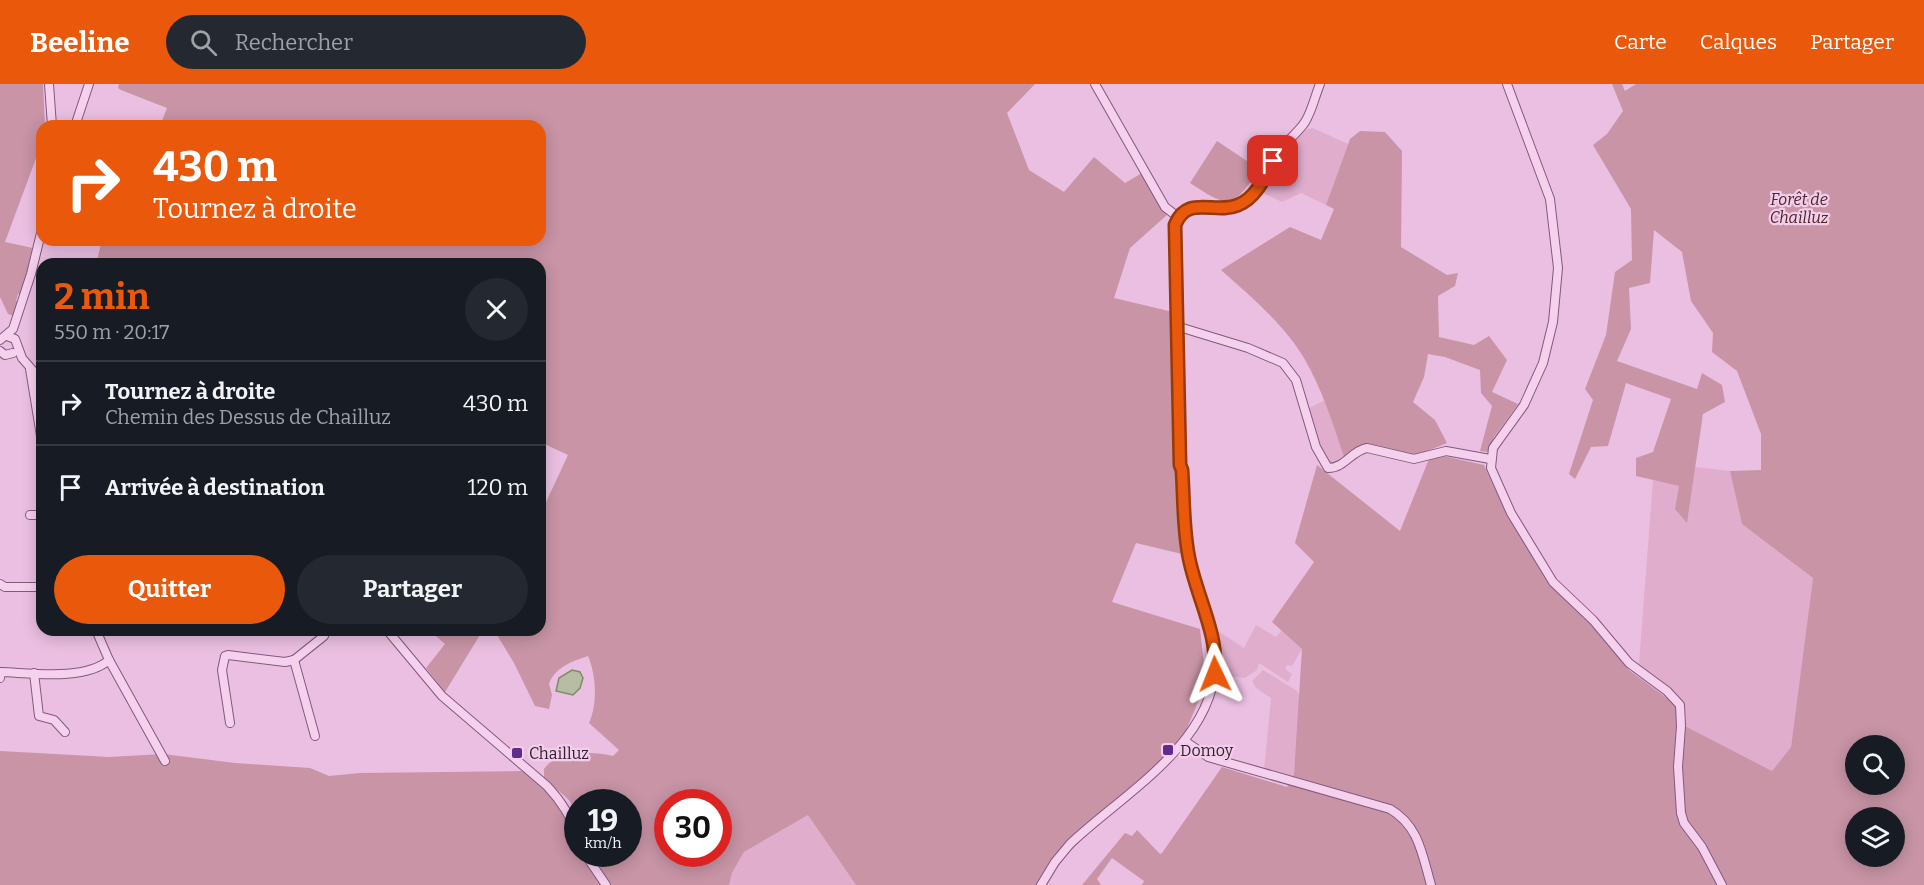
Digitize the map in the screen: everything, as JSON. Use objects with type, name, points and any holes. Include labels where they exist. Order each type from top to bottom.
[{"type":"street","points":[[49,84],[52,120]]},
{"type":"street","points":[[77,120],[89,84]]},
{"type":"street","points":[[1095,84],[1165,207],[1178,217]]},
{"type":"street","points":[[1041,885],[1055,862],[1070,844],[1185,741],[1205,708],[1216,667],[1212,631],[1189,558],[1185,534],[1180,465],[1175,225],[1178,217],[1191,208],[1232,207],[1250,197],[1282,148],[1305,122],[1320,84]]},
{"type":"street","points":[[1507,84],[1550,199],[1558,268],[1553,322],[1543,363],[1524,405],[1493,448],[1490,459],[1497,485],[1553,582],[1593,620],[1629,663],[1667,691],[1680,705],[1678,767],[1681,813],[1684,823],[1702,848],[1722,885]]},
{"type":"street","points":[[36,375],[15,350],[8,336],[31,274],[38,246]]},
{"type":"street","points":[[1176,326],[1248,348],[1283,363],[1296,380],[1316,447],[1328,468],[1340,466],[1359,450],[1367,448],[1414,459],[1446,451],[1490,459]]},
{"type":"street","points":[[0,351],[5,355],[15,350]]},
{"type":"street","points":[[30,369],[36,405]]},
{"type":"street","points":[[30,515],[36,515]]},
{"type":"street","points":[[0,584],[5,587],[36,587]]},
{"type":"street","points":[[99,636],[109,660],[165,762]]},
{"type":"street","points":[[230,723],[222,670],[225,656],[285,662],[294,660],[324,636]]},
{"type":"street","points":[[392,636],[442,696],[534,775],[564,806]]},
{"type":"street","points":[[0,678],[1,672],[64,675],[104,665],[109,660]]},
{"type":"street","points":[[294,660],[315,736]]},
{"type":"street","points":[[34,673],[39,716],[54,720],[65,732]]},
{"type":"street","points":[[1185,741],[1208,757],[1390,809],[1410,824],[1431,885]]},
{"type":"street","points":[[594,867],[606,885]]},
{"type":"shaded area","points":[[1313,128],[1348,144],[1326,205],[1301,193],[1282,202],[1259,191],[1283,152],[1296,138]]},
{"type":"shaded area","points":[[1325,400],[1331,411],[1344,457],[1339,463],[1331,464],[1317,442],[1309,408]]},
{"type":"shaded area","points":[[1695,467],[1730,471],[1742,524],[1813,578],[1791,747],[1772,771],[1678,723],[1676,705],[1638,676],[1653,480],[1679,486],[1687,523]]},
{"type":"shaded area","points":[[1256,625],[1276,637],[1282,630],[1302,649],[1292,666],[1287,665],[1285,669],[1292,674],[1288,682],[1259,663],[1257,670],[1245,678],[1221,675],[1218,631],[1244,648]]},
{"type":"shaded area","points":[[572,670],[580,672],[583,678],[580,688],[573,695],[556,691],[559,678]]},
{"type":"shaded area","points":[[1263,670],[1297,691],[1300,696],[1294,774],[1291,778],[1264,770],[1271,698],[1256,688],[1252,681]]},
{"type":"shaded area","points":[[808,815],[856,885],[729,885],[732,873],[744,852]]},
{"type":"green space","points":[[0,84],[43,84],[45,120],[36,120],[36,158],[5,242],[33,248],[21,294],[18,294],[16,301],[18,302],[14,316],[8,314],[0,297]]},
{"type":"green space","points":[[119,84],[1035,84],[1007,113],[1029,170],[1064,192],[1094,157],[1125,183],[1142,173],[1168,214],[1130,248],[1114,298],[1173,312],[1172,424],[1182,554],[1136,543],[1112,602],[1200,629],[1206,683],[1180,745],[1064,857],[1047,885],[856,885],[808,815],[744,852],[732,873],[729,885],[0,885],[0,751],[109,757],[163,754],[235,763],[310,768],[329,776],[360,773],[524,771],[564,809],[564,867],[642,867],[642,789],[564,789],[564,796],[544,778],[544,769],[557,758],[585,753],[613,756],[619,750],[589,723],[594,707],[595,689],[588,656],[560,669],[552,678],[549,684],[552,695],[549,709],[535,706],[498,636],[546,636],[546,502],[568,455],[546,445],[546,258],[98,258],[100,246],[546,246],[546,120],[162,120],[167,108],[121,90],[118,88]]},
{"type":"green space","name":"Forêt de Chailluz","points":[[1612,84],[1622,84],[1625,91],[1636,84],[1924,84],[1924,885],[1142,885],[1144,881],[1112,858],[1097,879],[1101,885],[1082,885],[1125,833],[1132,836],[1137,830],[1160,854],[1162,853],[1222,767],[1287,787],[1294,774],[1302,649],[1272,622],[1314,562],[1295,543],[1317,465],[1400,531],[1429,459],[1439,455],[1484,465],[1494,487],[1553,588],[1601,635],[1629,670],[1676,705],[1679,723],[1772,771],[1791,747],[1813,578],[1742,524],[1730,471],[1761,470],[1761,434],[1737,371],[1712,352],[1713,333],[1691,301],[1682,252],[1654,230],[1650,283],[1629,288],[1631,329],[1617,361],[1697,389],[1702,373],[1722,385],[1725,402],[1703,414],[1687,523],[1675,509],[1679,486],[1636,476],[1636,458],[1653,452],[1671,399],[1626,383],[1608,446],[1591,447],[1575,479],[1569,474],[1593,400],[1585,389],[1606,335],[1615,272],[1632,260],[1631,209],[1593,145],[1607,134],[1623,111]]},
{"type":"green space","points":[[1360,131],[1385,132],[1402,151],[1401,247],[1447,275],[1458,273],[1455,286],[1438,296],[1439,337],[1474,345],[1489,336],[1507,360],[1492,392],[1518,404],[1494,437],[1488,452],[1480,451],[1492,406],[1481,393],[1480,370],[1445,357],[1428,354],[1424,377],[1413,402],[1435,420],[1447,443],[1415,456],[1364,444],[1344,457],[1322,394],[1304,358],[1287,334],[1266,311],[1221,270],[1290,227],[1321,240],[1334,209],[1326,205],[1350,139]]},
{"type":"green space","points":[[1217,141],[1259,169],[1243,192],[1229,201],[1213,197],[1190,183]]},
{"type":"green space","points":[[436,636],[479,636],[445,692],[426,668],[445,644]]},
{"type":"place","name":"Domoy","points":[[1168,750]]},
{"type":"place","name":"Chailluz","points":[[517,753]]},
{"type":"route","points":[[1215,674],[1215,648],[1212,631],[1189,558],[1185,534],[1176,352],[1175,225],[1178,217],[1191,208],[1238,206],[1258,188],[1273,161]]}]
